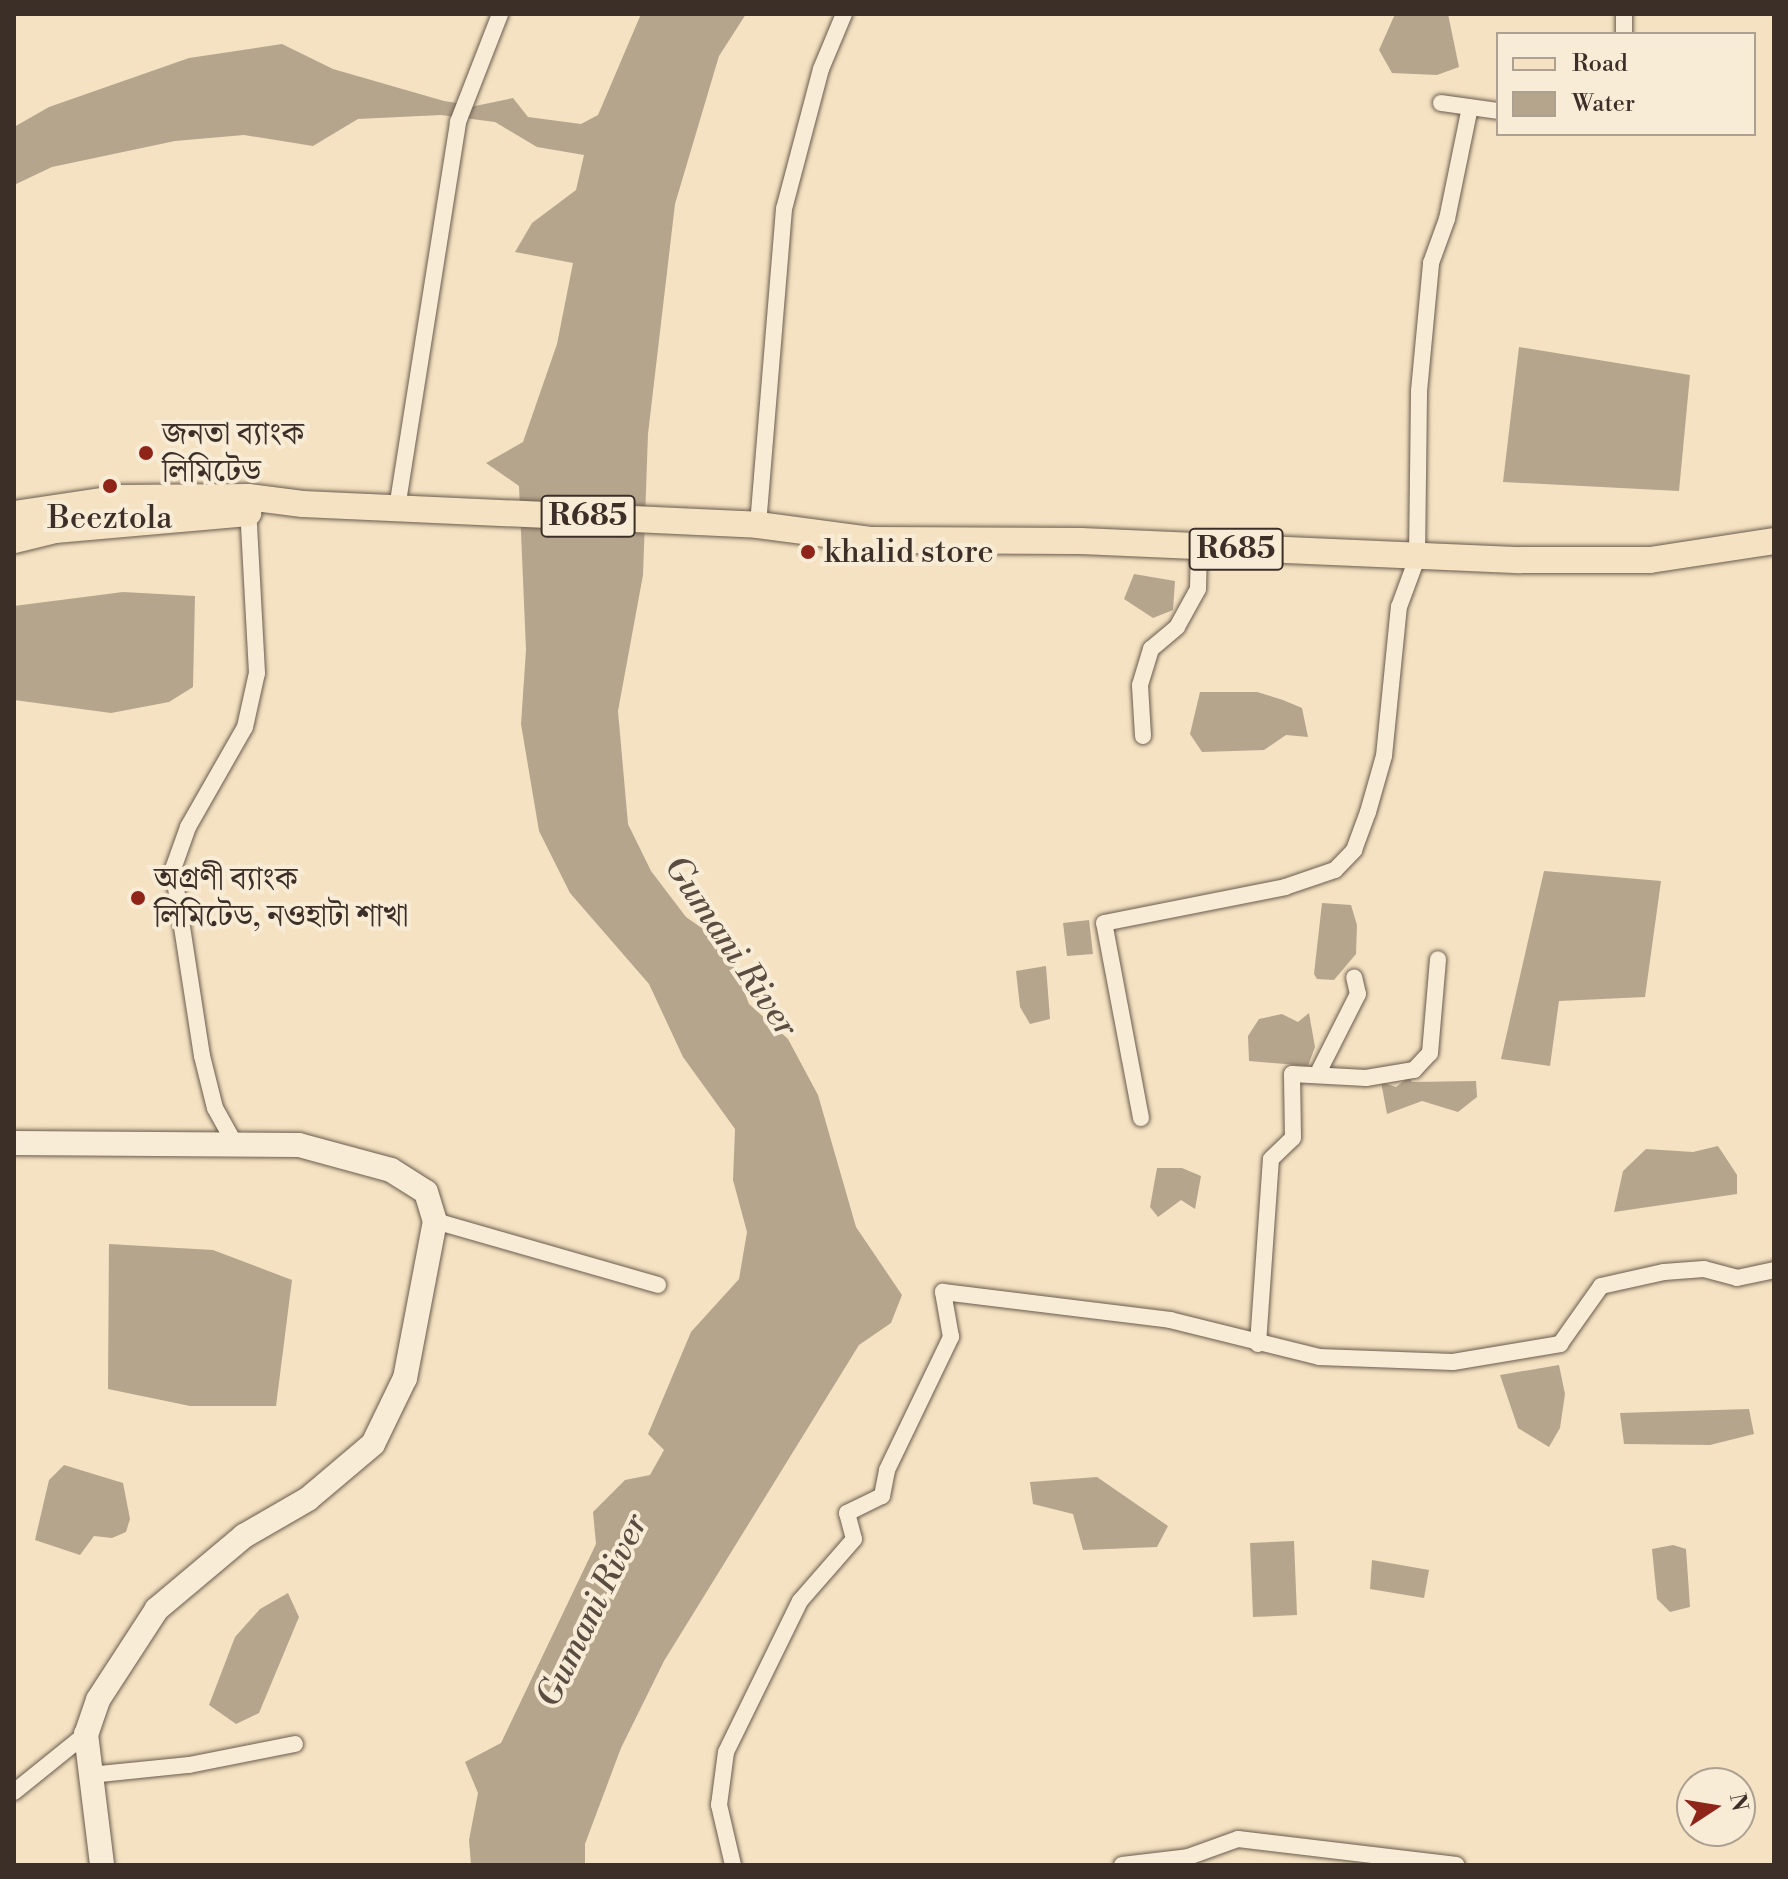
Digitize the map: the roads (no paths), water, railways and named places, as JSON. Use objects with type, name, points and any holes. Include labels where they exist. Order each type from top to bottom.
[{"type":"main road","name":"R685","points":[[14,514],[121,498],[478,510],[758,525],[870,540],[1199,548],[1417,558],[1650,560],[1774,541]]},
{"type":"main road","name":"R685","points":[[14,540],[55,530],[248,504]]},
{"type":"street","points":[[397,508],[458,122],[500,14]]},
{"type":"street","points":[[758,525],[784,209],[821,69],[844,14]]},
{"type":"street","points":[[1441,103],[1496,111]]},
{"type":"street","points":[[1141,1118],[1104,923],[1285,887],[1335,870],[1354,850],[1384,756],[1399,607],[1417,558],[1419,391],[1431,263],[1447,219],[1470,107]]},
{"type":"street","points":[[235,1144],[215,1108],[202,1056],[173,869],[188,827],[248,713],[257,673],[248,504]]},
{"type":"street","points":[[1143,736],[1140,685],[1151,649],[1177,627],[1198,589],[1199,548]]},
{"type":"street","points":[[1258,1344],[1271,1159],[1293,1138],[1292,1074],[1366,1078],[1414,1070],[1430,1053],[1438,959]]},
{"type":"street","points":[[1317,1075],[1358,994],[1354,977]]},
{"type":"street","points":[[14,1143],[299,1145],[391,1170],[426,1192],[435,1221],[405,1378],[373,1444],[308,1499],[244,1536],[157,1609],[98,1700],[86,1734],[102,1865]]},
{"type":"street","points":[[435,1221],[658,1285]]},
{"type":"street","points":[[733,1865],[719,1805],[726,1752],[800,1601],[854,1539],[847,1513],[882,1496],[887,1470],[951,1337],[943,1292],[1170,1320],[1319,1357],[1453,1362],[1560,1344],[1601,1286],[1664,1272],[1704,1269],[1737,1278],[1774,1270]]},
{"type":"street","points":[[14,1792],[86,1734]]},
{"type":"street","points":[[90,1775],[202,1763],[295,1744]]},
{"type":"street","points":[[1122,1865],[1188,1857],[1238,1839],[1456,1865]]},
{"type":"water","name":"Gumani River","points":[[641,14],[746,14],[719,56],[675,204],[648,434],[643,575],[618,711],[628,824],[651,871],[686,917],[726,945],[749,1004],[788,1039],[818,1095],[856,1227],[902,1295],[891,1323],[859,1345],[664,1661],[621,1748],[585,1844],[585,1865],[471,1865],[469,1840],[478,1793],[465,1762],[501,1743],[596,1544],[593,1512],[625,1480],[650,1475],[664,1450],[648,1434],[691,1332],[739,1279],[747,1232],[733,1180],[735,1129],[683,1057],[649,984],[570,893],[539,831],[521,724],[526,650],[519,486],[486,463],[523,442],[557,344],[573,263],[515,252],[532,223],[576,190],[584,155],[537,147],[495,122],[441,115],[358,119],[313,146],[244,135],[175,141],[52,167],[14,185],[14,127],[49,107],[189,58],[282,44],[333,69],[444,101],[475,106],[513,98],[528,117],[581,124],[598,115]]},
{"type":"water","points":[[1395,14],[1448,14],[1459,67],[1437,75],[1392,73],[1379,50]]},
{"type":"water","points":[[1519,347],[1690,375],[1679,491],[1503,482]]},
{"type":"water","points":[[1134,574],[1175,581],[1173,610],[1153,618],[1124,599]]},
{"type":"water","points":[[123,592],[195,596],[193,687],[169,702],[111,713],[14,700],[14,606]]},
{"type":"water","points":[[1200,692],[1257,692],[1283,700],[1302,708],[1308,737],[1286,735],[1264,750],[1202,752],[1190,734]]},
{"type":"water","points":[[1544,871],[1661,881],[1645,997],[1559,1001],[1550,1066],[1501,1059]]},
{"type":"water","points":[[1322,903],[1351,905],[1357,925],[1356,954],[1334,980],[1317,979],[1314,974]]},
{"type":"water","points":[[1089,920],[1093,954],[1067,956],[1063,923]]},
{"type":"water","points":[[1046,966],[1050,1019],[1030,1024],[1020,1007],[1016,971]]},
{"type":"water","points":[[1309,1013],[1315,1047],[1308,1066],[1249,1061],[1248,1036],[1259,1019],[1282,1014],[1298,1022]]},
{"type":"water","points":[[1409,1077],[1412,1082],[1476,1081],[1477,1097],[1458,1112],[1422,1101],[1387,1114],[1381,1082],[1396,1087]]},
{"type":"water","points":[[1718,1146],[1737,1175],[1737,1194],[1614,1212],[1623,1171],[1646,1149],[1693,1152]]},
{"type":"water","points":[[1157,1168],[1182,1168],[1201,1176],[1195,1209],[1181,1200],[1158,1217],[1150,1207]]},
{"type":"water","points":[[109,1244],[213,1250],[292,1280],[276,1406],[190,1406],[108,1389]]},
{"type":"water","points":[[1559,1365],[1565,1394],[1560,1428],[1549,1447],[1518,1428],[1500,1375]]},
{"type":"water","points":[[1749,1409],[1754,1434],[1710,1445],[1624,1444],[1620,1413]]},
{"type":"water","points":[[64,1465],[123,1483],[130,1519],[126,1532],[112,1538],[94,1536],[80,1555],[35,1540],[49,1480]]},
{"type":"water","points":[[1097,1477],[1168,1526],[1157,1547],[1083,1550],[1073,1514],[1033,1504],[1030,1482]]},
{"type":"water","points":[[1294,1541],[1297,1615],[1253,1617],[1250,1543]]},
{"type":"water","points":[[1673,1545],[1686,1549],[1690,1607],[1670,1612],[1657,1599],[1652,1549]]},
{"type":"water","points":[[1372,1560],[1429,1570],[1424,1598],[1370,1589]]},
{"type":"water","points":[[288,1593],[299,1617],[259,1713],[236,1724],[209,1705],[235,1637],[260,1609]]},
{"type":"place","name":"জনতা ব্যাংক লিমিটেড","points":[[146,453]]},
{"type":"place","name":"Beeztola","points":[[110,486]]},
{"type":"place","name":"khalid store","points":[[808,552]]},
{"type":"place","name":"অগ্রণী ব্যাংক লিমিটেড, নওহাটা শাখা","points":[[138,898]]}]
